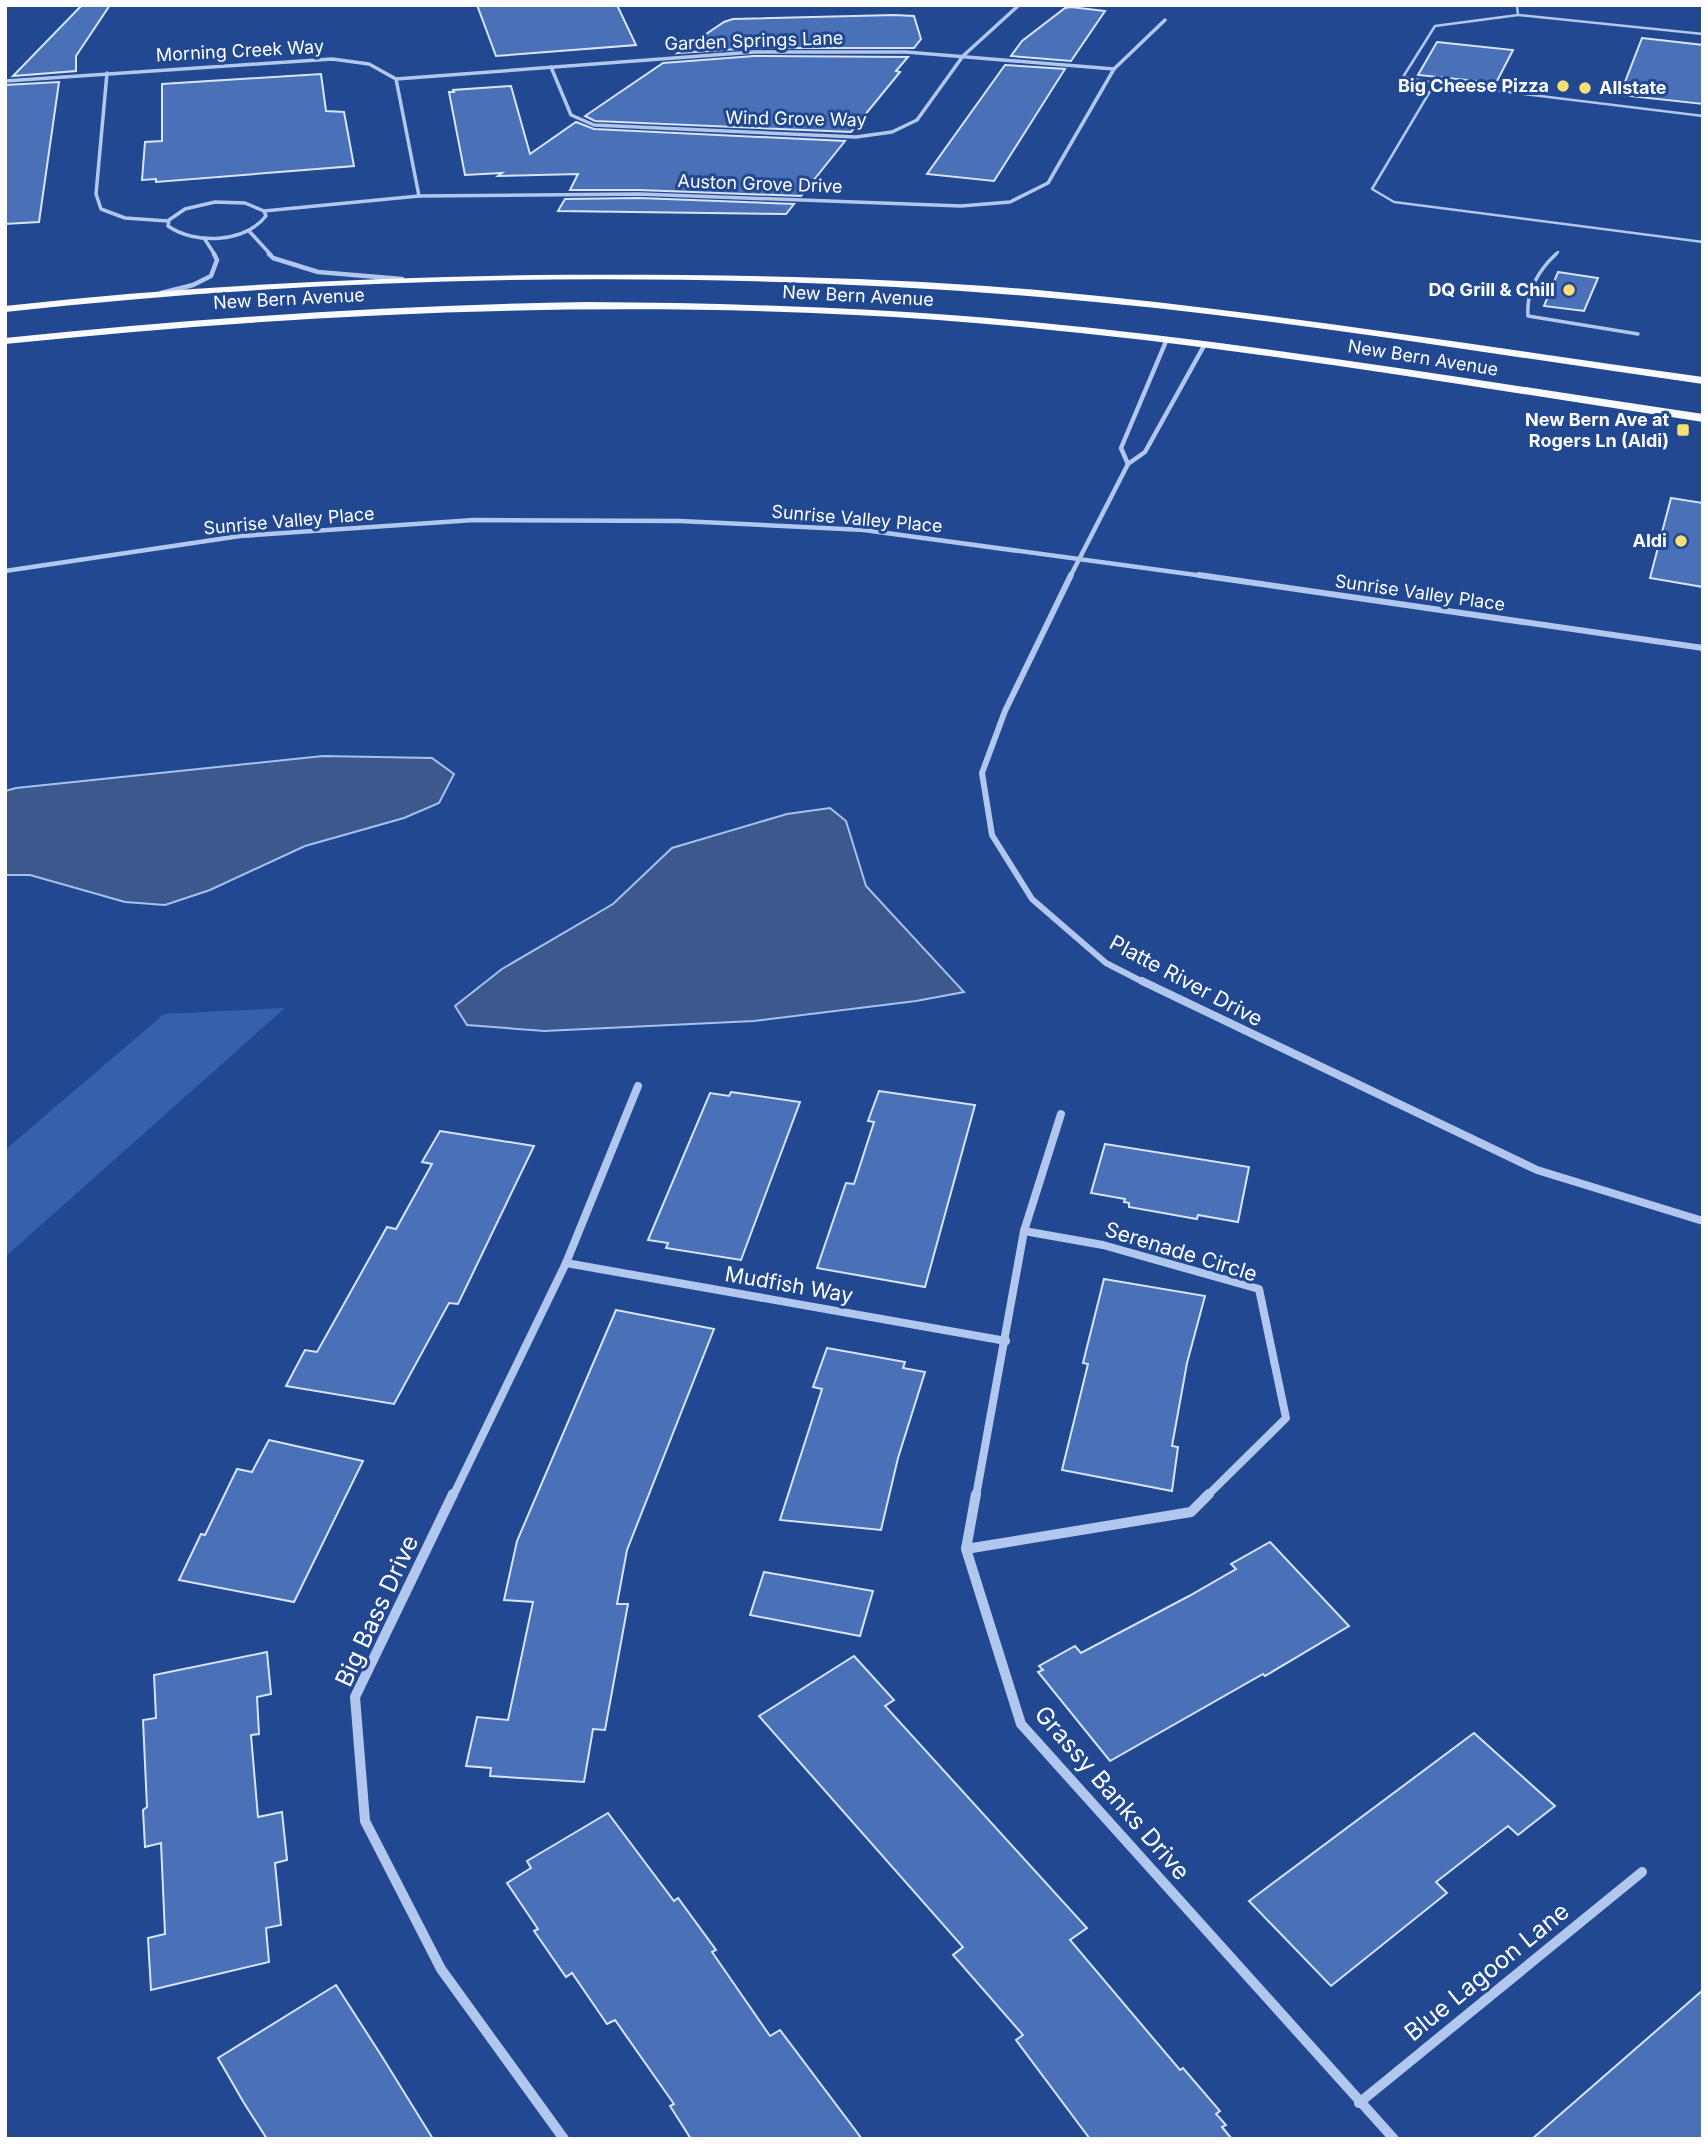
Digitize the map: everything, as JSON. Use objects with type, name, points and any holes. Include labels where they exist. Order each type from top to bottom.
[{"type":"main road","name":"New Bern Avenue","points":[[5,309],[153,295],[402,279],[692,277],[926,285],[1132,303],[1703,381]]},
{"type":"main road","name":"New Bern Avenue","points":[[5,341],[135,326],[327,312],[692,306],[935,317],[1167,339],[1703,418]]},
{"type":"street","name":"Wind Grove Way","points":[[551,67],[572,115],[594,125],[856,137],[892,132],[916,120],[964,56],[1019,5]]},
{"type":"street","name":"Auston Grove Drive","points":[[168,221],[185,209],[215,202],[245,203],[264,211],[419,196],[639,194],[961,206],[1010,202],[1048,183],[1114,69],[1165,20]]},
{"type":"street","name":"Garden Springs Lane","points":[[396,79],[754,52],[906,52],[1114,69]]},
{"type":"street","name":"Morning Creek Way","points":[[5,81],[332,59],[369,64],[396,79]]},
{"type":"street","points":[[107,73],[96,194],[101,209],[125,218],[168,221],[173,231],[203,237],[230,236],[249,231],[264,222],[264,211]]},
{"type":"street","points":[[396,79],[419,196]]},
{"type":"street","points":[[249,231],[273,258],[318,272],[402,279]]},
{"type":"street","points":[[153,295],[192,285],[211,276],[217,260],[210,244],[203,237]]},
{"type":"street","name":"Platte River Drive","points":[[1128,464],[1121,448],[1167,339]]},
{"type":"street","name":"Platte River Drive","points":[[1205,344],[1144,452],[1128,464],[1005,710],[982,773],[992,835],[1032,899],[1106,963],[1212,1017],[1537,1170],[1703,1221]]},
{"type":"street","name":"Sunrise Valley Place","points":[[5,570],[240,536],[474,520],[680,521],[863,530],[1079,558],[1703,648]]},
{"type":"street","name":"Big Bass Drive","points":[[564,2139],[441,1969],[365,1821],[355,1697],[566,1263],[638,1086]]},
{"type":"street","name":"Grassy Banks Drive","points":[[1061,1114],[1024,1231],[1006,1341],[965,1549],[1021,1724],[1394,2139]]},
{"type":"street","name":"Serenade Circle","points":[[965,1549],[1191,1512],[1286,1418],[1259,1289],[1103,1245],[1024,1231]]},
{"type":"street","name":"Mudfish Way","points":[[566,1263],[1006,1341]]},
{"type":"street","name":"Blue Lagoon Lane","points":[[1359,2103],[1642,1872]]},
{"type":"lane","points":[[1517,5],[1518,15]]},
{"type":"lane","points":[[1703,34],[1518,15],[1435,26],[1403,77],[1703,116]]},
{"type":"lane","points":[[1435,83],[1372,189],[1394,202],[1703,242]]},
{"type":"lane","points":[[1558,252],[1542,266],[1525,304],[1528,316],[1638,334]]},
{"type":"shaded area","points":[[323,756],[432,758],[454,774],[439,803],[404,818],[305,846],[210,890],[165,905],[125,902],[30,875],[5,875],[5,791]]},
{"type":"shaded area","points":[[830,808],[846,821],[866,886],[964,992],[916,1001],[754,1021],[544,1031],[467,1025],[455,1006],[502,969],[613,904],[672,848],[787,814]]},
{"type":"shaded area","points":[[285,1008],[5,1257],[5,1150],[164,1014]]},
{"type":"building","points":[[82,5],[110,5],[76,56],[76,71],[13,76]]},
{"type":"building","points":[[477,5],[617,5],[636,45],[496,56]]},
{"type":"building","points":[[1065,8],[1105,11],[1071,61],[1011,56],[1022,41]]},
{"type":"building","points":[[914,16],[921,39],[914,48],[754,48],[678,53],[724,22],[733,19]]},
{"type":"building","points":[[1642,38],[1703,45],[1703,104],[1620,95]]},
{"type":"building","points":[[1437,42],[1513,50],[1496,83],[1418,75]]},
{"type":"building","points":[[754,56],[908,57],[896,71],[900,72],[851,132],[595,121],[585,116],[663,63]]},
{"type":"building","points":[[1005,65],[1065,69],[994,181],[927,174]]},
{"type":"building","points":[[321,74],[326,111],[344,112],[354,166],[156,182],[156,179],[142,180],[145,142],[162,141],[162,84]]},
{"type":"building","points":[[59,82],[39,222],[5,224],[5,85]]},
{"type":"building","points":[[511,86],[530,154],[576,122],[594,129],[845,141],[801,196],[570,190],[578,174],[465,175],[449,92]]},
{"type":"building","points":[[639,198],[794,204],[786,214],[558,211],[565,199]]},
{"type":"building","points":[[1558,272],[1598,278],[1584,311],[1544,306]]},
{"type":"building","name":"Aldi","points":[[1671,498],[1703,503],[1703,587],[1650,578]]},
{"type":"building","points":[[879,1091],[975,1105],[925,1287],[817,1268],[846,1183],[854,1184],[874,1122],[868,1121]]},
{"type":"building","points":[[731,1092],[800,1102],[741,1260],[666,1248],[668,1243],[648,1240],[710,1093],[729,1096]]},
{"type":"building","points":[[440,1131],[534,1146],[458,1304],[449,1303],[394,1404],[286,1386],[305,1350],[317,1352],[387,1227],[396,1229],[432,1164],[422,1162]]},
{"type":"building","points":[[1105,1144],[1249,1167],[1238,1222],[1198,1215],[1197,1219],[1129,1207],[1129,1203],[1124,1202],[1125,1199],[1091,1193]]},
{"type":"building","points":[[1104,1279],[1205,1296],[1187,1363],[1172,1446],[1178,1447],[1172,1491],[1062,1470],[1088,1364],[1083,1363]]},
{"type":"building","points":[[616,1310],[714,1329],[627,1550],[617,1604],[628,1604],[605,1730],[593,1729],[584,1782],[490,1776],[491,1768],[466,1766],[477,1717],[508,1720],[533,1602],[504,1600],[517,1541]]},
{"type":"building","points":[[827,1348],[905,1362],[903,1368],[925,1372],[898,1458],[881,1530],[780,1520],[822,1389],[813,1387]]},
{"type":"building","points":[[269,1440],[363,1461],[294,1602],[179,1580],[201,1534],[205,1535],[237,1469],[252,1472]]},
{"type":"building","points":[[1270,1542],[1349,1626],[1265,1676],[1263,1674],[1110,1761],[1038,1672],[1043,1670],[1039,1666],[1075,1646],[1081,1653],[1189,1596],[1236,1569],[1231,1564]]},
{"type":"building","points":[[764,1572],[873,1591],[860,1636],[750,1615]]},
{"type":"building","points":[[267,1652],[271,1694],[257,1697],[259,1734],[251,1735],[258,1817],[282,1812],[287,1860],[275,1863],[281,1925],[266,1928],[269,1962],[151,1990],[148,1938],[165,1934],[161,1843],[145,1847],[143,1810],[147,1807],[143,1720],[156,1718],[154,1675]]},
{"type":"building","points":[[854,1656],[894,1700],[885,1706],[1087,1928],[1070,1940],[1180,2070],[1183,2068],[1220,2111],[1216,2114],[1226,2125],[1222,2127],[1232,2139],[1090,2139],[1016,2040],[1023,2035],[953,1955],[963,1947],[759,1716]]},
{"type":"building","points":[[1474,1733],[1555,1806],[1518,1835],[1508,1826],[1436,1882],[1447,1893],[1331,1986],[1249,1901]]},
{"type":"building","points":[[608,1813],[674,1901],[678,1898],[716,1950],[712,1952],[770,2036],[780,2030],[862,2139],[691,2139],[670,2106],[674,2104],[615,2020],[607,2024],[572,1973],[566,1977],[534,1931],[538,1929],[507,1883],[531,1868],[527,1861]]},
{"type":"building","points":[[336,1985],[433,2139],[267,2139],[244,2103],[218,2058]]},
{"type":"building","points":[[1703,1990],[1703,2139],[1532,2139]]},
{"type":"place","name":"Big Cheese Pizza","points":[[1563,86]]},
{"type":"place","name":"Allstate","points":[[1585,88]]},
{"type":"place","name":"DQ Grill & Chill","points":[[1569,290]]},
{"type":"place","name":"New Bern Ave at Rogers Ln (Aldi)","points":[[1683,430]]},
{"type":"place","name":"Aldi","points":[[1681,541]]}]
